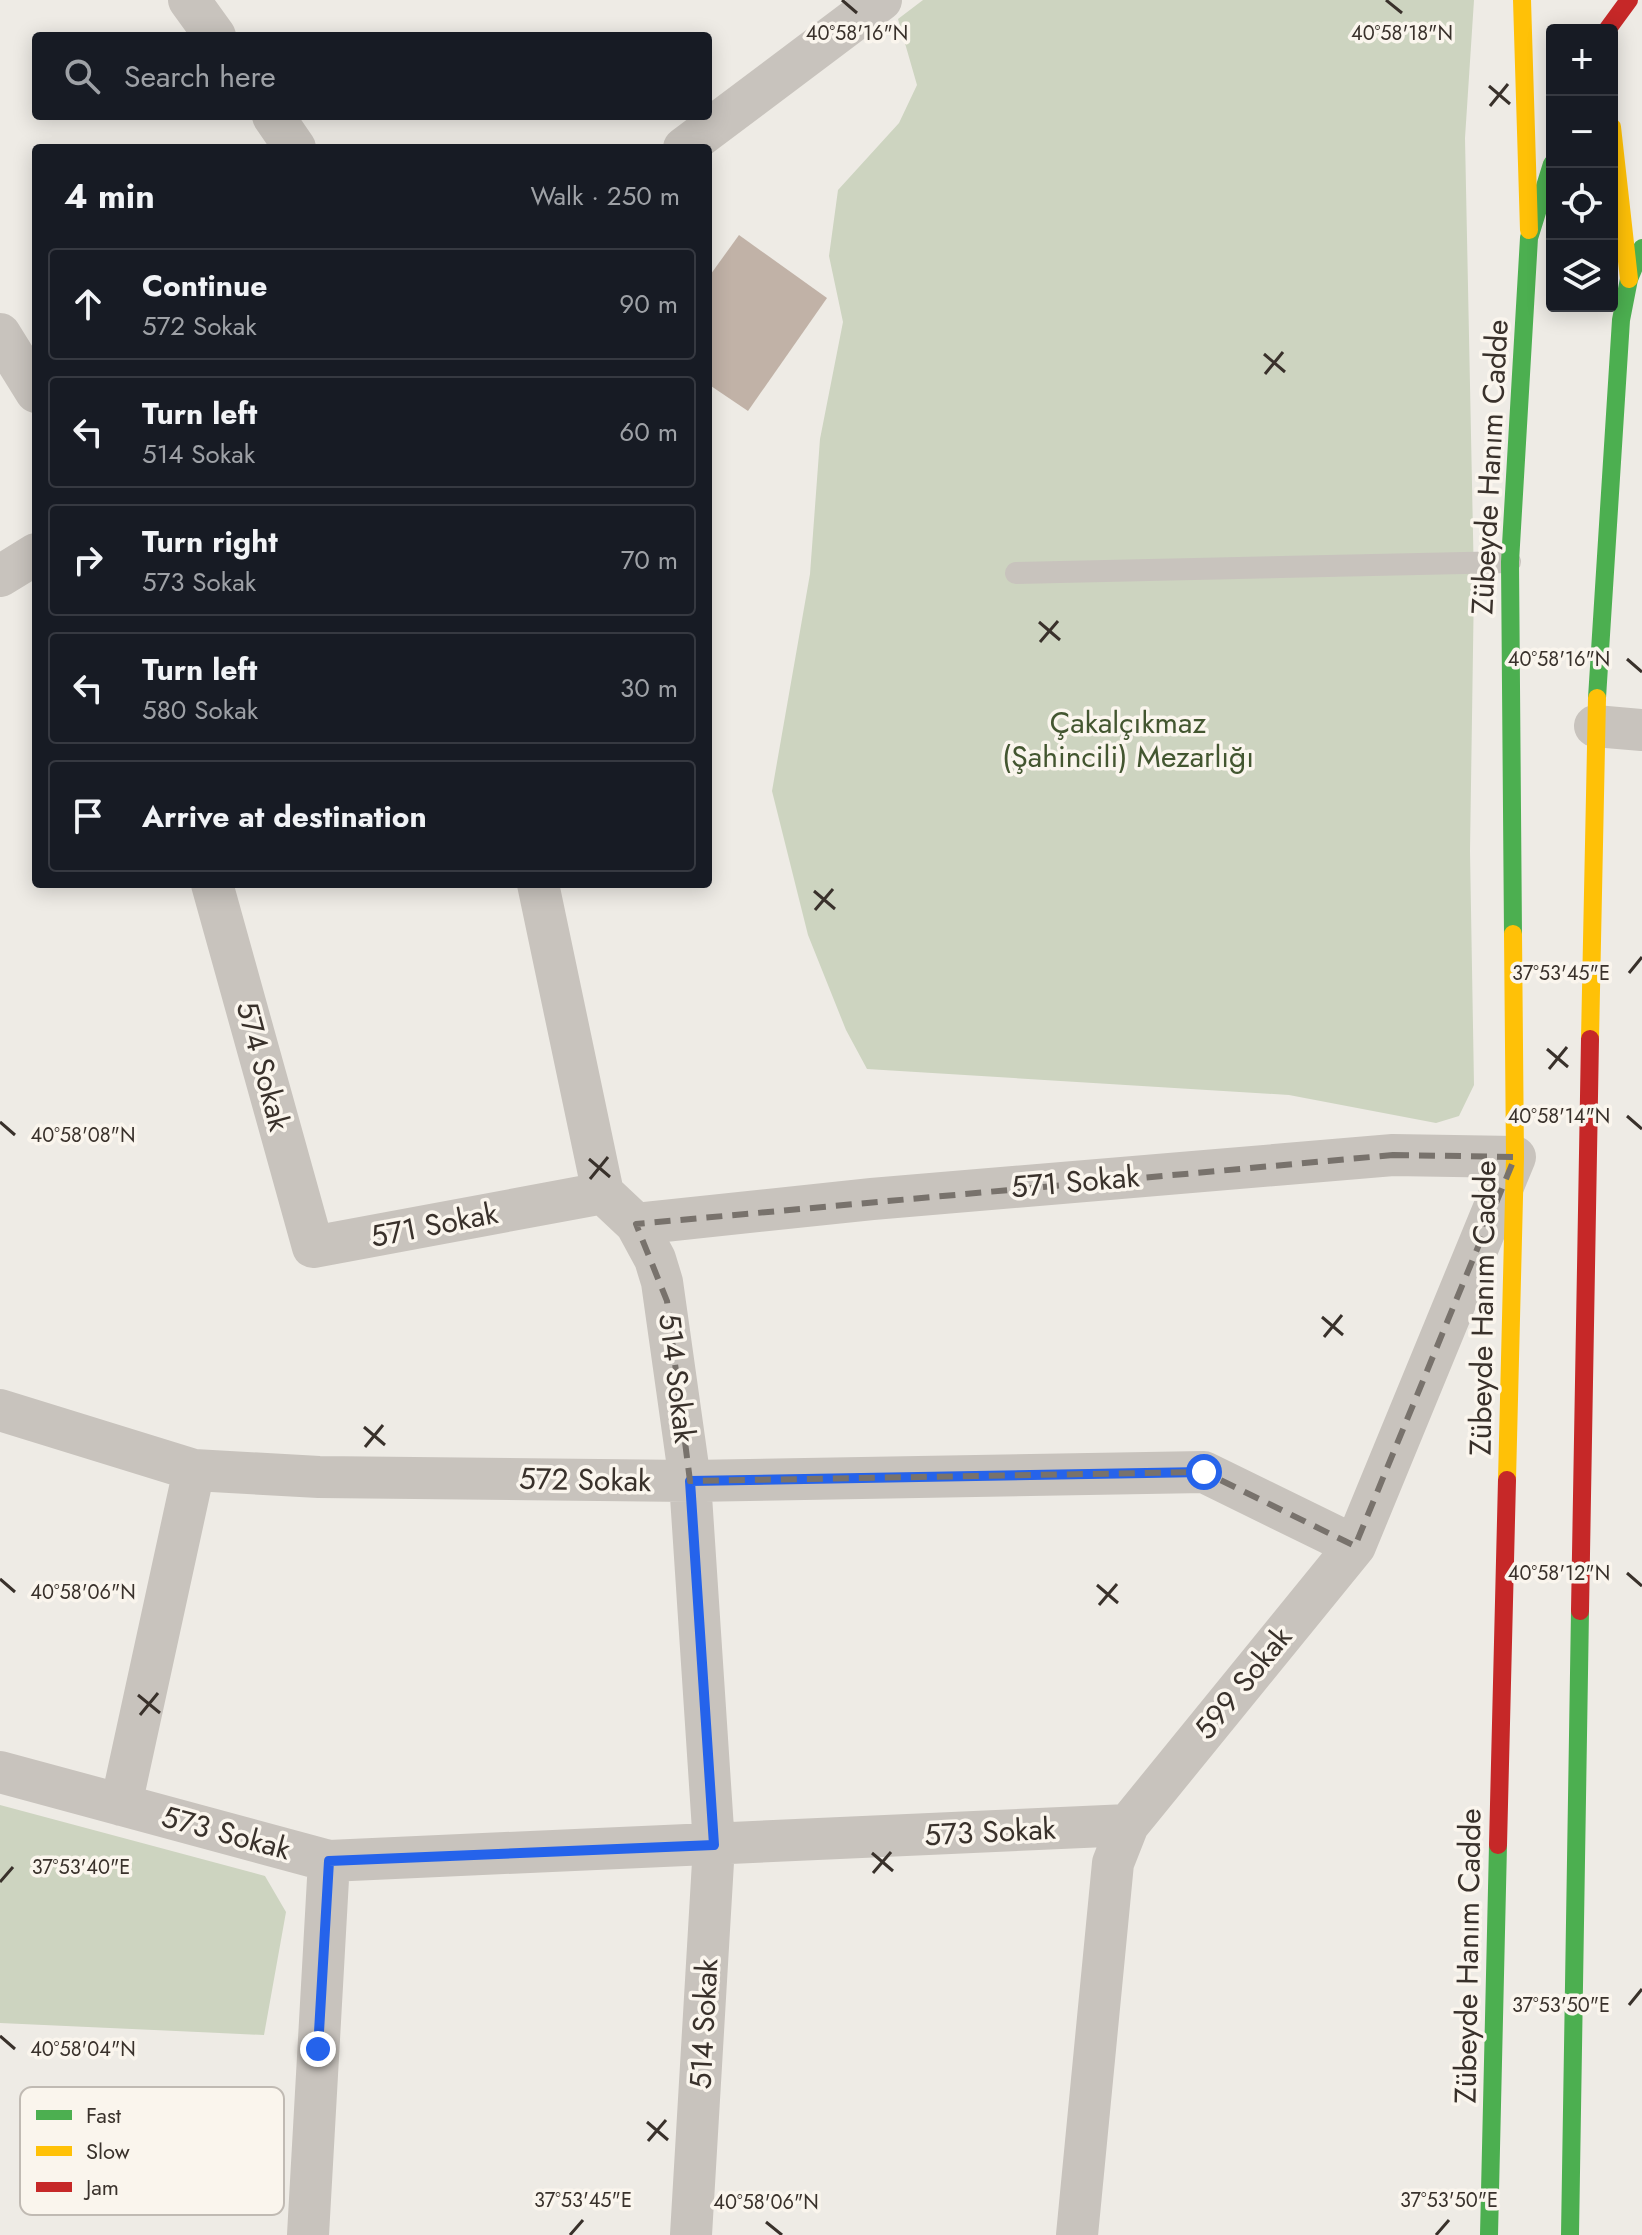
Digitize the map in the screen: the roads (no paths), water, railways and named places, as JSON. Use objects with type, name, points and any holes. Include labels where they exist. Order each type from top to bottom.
[{"type":"main road","name":"Zübeyde Hanım Cadde","points":[[1489,2235],[1515,1157],[1510,562],[1529,238],[1522,0]]},
{"type":"main road","points":[[1603,24],[1629,0]]},
{"type":"main road","name":"Zübeyde Hanım Cadde","points":[[1529,238],[1551,168]]},
{"type":"main road","points":[[1617,168],[1629,279]]},
{"type":"main road","points":[[1570,2235],[1578,1932],[1595,726],[1621,320],[1629,279],[1642,248]]},
{"type":"street","points":[[189,0],[212,32]]},
{"type":"street","points":[[689,144],[836,13],[881,0]]},
{"type":"street","points":[[276,120],[292,144]]},
{"type":"street","points":[[0,334],[32,386]]},
{"type":"street","points":[[0,576],[32,556]]},
{"type":"street","points":[[1595,726],[1642,730]]},
{"type":"street","name":"574 Sokak","points":[[213,888],[313,1247]]},
{"type":"street","points":[[539,888],[603,1193]]},
{"type":"street","name":"571 Sokak","points":[[636,1224],[903,1196],[1393,1155],[1515,1157]]},
{"type":"street","name":"599 Sokak","points":[[1077,2235],[1113,1863],[1128,1825],[1355,1546],[1515,1157]]},
{"type":"street","name":"571 Sokak","points":[[313,1247],[603,1193]]},
{"type":"street","name":"514 Sokak","points":[[603,1193],[636,1224],[655,1259],[667,1301],[690,1481],[714,1845],[691,2235]]},
{"type":"street","name":"572 Sokak","points":[[0,1410],[194,1470],[319,1477],[690,1481],[1204,1472],[1355,1546]]},
{"type":"street","points":[[121,1805],[194,1470]]},
{"type":"street","name":"573 Sokak","points":[[0,1772],[329,1861],[1128,1825]]},
{"type":"street","points":[[308,2235],[329,1861]]},
{"type":"lane","points":[[1016,573],[1510,562]]},
{"type":"park label","name":"Çakalçıkmaz (Şahincili) Mezarlığı","points":[[1128,740]]}]
